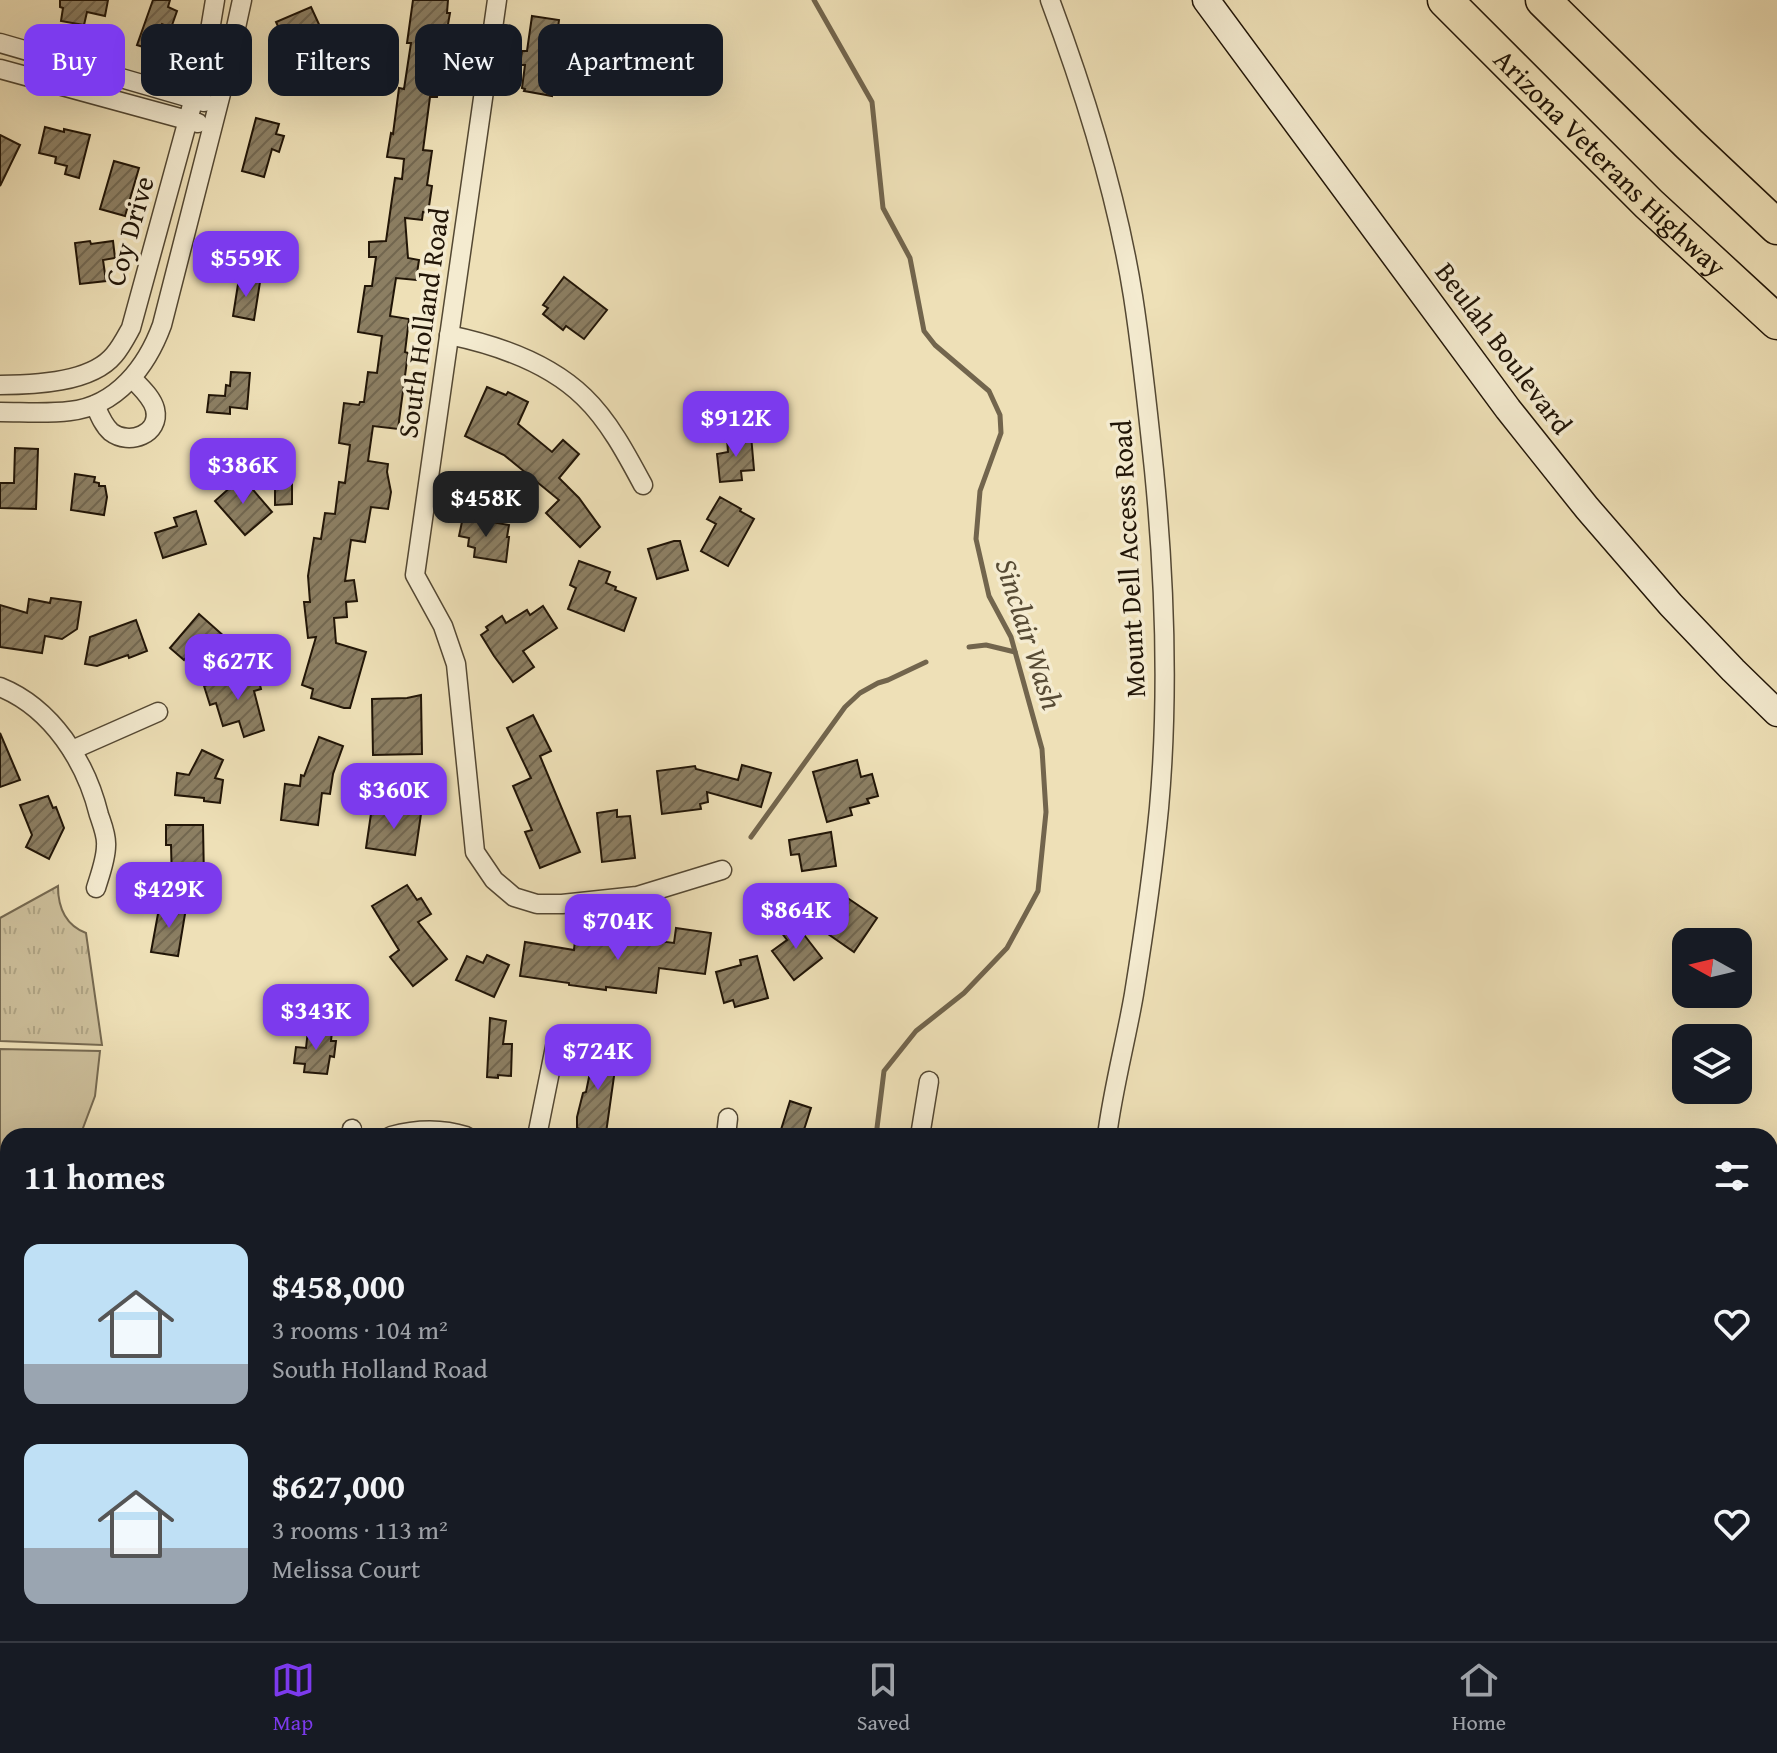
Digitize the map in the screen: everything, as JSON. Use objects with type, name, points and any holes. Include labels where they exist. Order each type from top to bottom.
[{"type":"highway","name":"Arizona Veterans Highway","points":[[1445,0],[1649,204],[1777,322]]},
{"type":"highway","points":[[1543,0],[1777,227]]},
{"type":"main road","name":"Beulah Boulevard","points":[[1206,0],[1557,471],[1671,605],[1777,713]]},
{"type":"street","name":"Coy Drive","points":[[0,385],[67,379],[99,366],[113,357],[131,328],[206,54],[215,0]]},
{"type":"street","name":"Coy Drive","points":[[0,412],[72,411],[95,405],[117,392],[132,378],[155,343],[213,127],[242,0]]},
{"type":"street","name":"South Holland Road","points":[[497,0],[415,575],[443,626],[456,664],[475,852],[494,880],[514,897],[537,904],[637,896],[722,870]]},
{"type":"street","name":"Mount Dell Access Road","points":[[1050,0],[1101,155],[1130,280],[1145,385],[1161,539],[1166,674],[1159,805],[1134,994],[1108,1128]]},
{"type":"street","points":[[0,43],[218,106]]},
{"type":"street","points":[[0,69],[213,127]]},
{"type":"street","points":[[449,335],[506,350],[551,372],[585,397],[617,438],[643,485]]},
{"type":"street","points":[[95,405],[109,431],[122,438],[146,435],[153,425],[156,412],[150,398],[132,378]]},
{"type":"street","points":[[0,687],[25,699],[46,715],[72,750],[95,800],[107,845],[96,888]]},
{"type":"street","points":[[72,750],[158,712]]},
{"type":"street","points":[[539,1128],[556,1042]]},
{"type":"street","points":[[921,1128],[929,1081]]},
{"type":"green space","points":[[58,886],[64,915],[86,933],[102,1045],[0,1041],[0,918]]},
{"type":"green space","points":[[0,1049],[100,1051],[95,1096],[83,1128],[0,1128]]},
{"type":"building","points":[[60,0],[108,0],[105,16],[87,12],[84,24],[61,21],[63,8],[60,7]]},
{"type":"building","points":[[153,0],[170,0],[168,7],[177,11],[172,24],[144,24]]},
{"type":"building","points":[[413,0],[448,0],[448,24],[415,24],[415,96],[437,96],[430,97],[423,150],[432,151],[427,185],[432,186],[428,213],[423,212],[422,220],[405,218],[408,258],[419,260],[416,280],[396,278],[390,316],[409,319],[398,429],[373,426],[368,461],[388,464],[391,492],[388,509],[371,507],[365,542],[351,540],[345,581],[354,580],[357,601],[346,602],[347,617],[334,618],[336,643],[366,652],[350,708],[344,708],[311,698],[313,689],[302,685],[316,637],[308,638],[304,602],[310,602],[308,576],[314,538],[321,539],[325,513],[335,514],[339,482],[345,483],[350,445],[339,443],[344,403],[359,405],[364,402],[368,372],[377,373],[382,336],[358,332],[365,286],[372,286],[376,257],[369,257],[369,242],[386,241],[395,178],[402,179],[404,159],[387,157],[399,88],[404,89],[411,43],[407,43]]},
{"type":"building","points":[[311,7],[319,24],[277,24]]},
{"type":"building","points":[[532,16],[559,20],[558,24],[538,24],[538,94],[522,88],[525,65],[522,65],[522,51],[527,51]]},
{"type":"building","points":[[256,118],[279,124],[276,134],[284,136],[279,152],[272,149],[264,177],[242,171]]},
{"type":"building","points":[[45,127],[90,135],[79,178],[65,174],[67,166],[55,163],[56,157],[39,153]]},
{"type":"building","points":[[0,135],[20,145],[0,186]]},
{"type":"building","points":[[114,161],[139,168],[125,216],[100,209]]},
{"type":"building","points":[[90,241],[91,244],[113,241],[115,258],[103,260],[106,281],[80,284],[75,243]]},
{"type":"building","points":[[564,277],[607,310],[584,339],[566,326],[563,330],[543,314],[548,308],[543,305]]},
{"type":"building","points":[[239,278],[260,282],[254,320],[233,316]]},
{"type":"building","points":[[231,372],[250,373],[247,409],[230,407],[230,414],[207,412],[209,395],[225,396],[226,385],[230,386]]},
{"type":"building","points":[[487,387],[506,395],[508,392],[528,402],[518,424],[552,452],[563,440],[579,454],[559,478],[579,498],[600,527],[580,547],[546,513],[559,500],[504,455],[465,436]]},
{"type":"building","points":[[751,435],[754,470],[741,471],[742,480],[720,482],[717,454],[728,452],[727,438]]},
{"type":"building","points":[[15,448],[38,449],[36,509],[0,508],[0,483],[14,483]]},
{"type":"building","points":[[275,472],[292,472],[292,504],[275,505]]},
{"type":"building","points":[[75,474],[95,477],[94,482],[105,486],[104,515],[71,510]]},
{"type":"building","points":[[242,477],[272,512],[245,535],[215,501]]},
{"type":"building","points":[[720,497],[754,519],[728,566],[701,551],[716,524],[707,519]]},
{"type":"building","points":[[196,511],[206,544],[163,558],[155,533],[177,526],[174,518]]},
{"type":"building","points":[[463,517],[509,525],[506,562],[474,557],[475,548],[468,546],[469,538],[459,536]]},
{"type":"building","points":[[680,541],[688,570],[657,579],[648,549]]},
{"type":"building","points":[[579,561],[610,572],[606,583],[636,598],[624,631],[568,609],[576,588],[570,585]]},
{"type":"building","points":[[51,598],[81,602],[77,629],[62,639],[45,636],[42,653],[0,647],[0,605],[27,613],[29,599],[50,603]]},
{"type":"building","points":[[543,606],[557,628],[523,651],[534,667],[513,682],[481,635],[488,630],[486,627],[502,616],[506,623],[527,610],[530,615]]},
{"type":"building","points":[[199,614],[234,645],[208,675],[187,656],[184,660],[170,648]]},
{"type":"building","points":[[136,620],[147,651],[97,666],[85,664],[90,637]]},
{"type":"building","points":[[256,670],[261,689],[254,691],[264,730],[244,737],[239,721],[223,726],[216,703],[210,705],[204,686]]},
{"type":"building","points":[[421,695],[422,754],[373,755],[372,699]]},
{"type":"building","points":[[533,715],[551,751],[540,756],[580,852],[540,868],[525,832],[532,830],[513,786],[531,778],[507,728]]},
{"type":"building","points":[[0,733],[20,780],[0,787]]},
{"type":"building","points":[[319,737],[343,746],[330,794],[322,793],[318,825],[281,820],[285,784],[300,786],[301,775],[304,776]]},
{"type":"building","points":[[202,750],[223,760],[215,778],[223,780],[220,803],[175,795],[177,773],[189,775]]},
{"type":"building","points":[[857,760],[861,777],[872,774],[878,796],[867,799],[869,803],[850,808],[852,815],[827,822],[813,772]]},
{"type":"building","points":[[742,765],[771,773],[761,807],[707,792],[708,802],[700,804],[701,809],[662,814],[657,771],[695,766],[696,769],[738,780]]},
{"type":"building","points":[[48,796],[64,828],[49,859],[26,847],[32,835],[20,805]]},
{"type":"building","points":[[372,807],[421,814],[415,855],[366,848]]},
{"type":"building","points":[[617,810],[617,817],[630,816],[635,858],[602,862],[597,813]]},
{"type":"building","points":[[166,825],[203,825],[204,880],[172,881],[171,845],[166,845]]},
{"type":"building","points":[[831,832],[836,866],[802,871],[799,854],[791,855],[789,840]]},
{"type":"building","points":[[407,885],[417,900],[421,898],[431,914],[418,922],[447,959],[413,986],[390,957],[399,950],[372,906]]},
{"type":"building","points":[[846,897],[877,918],[854,952],[818,927],[830,908],[836,912]]},
{"type":"building","points":[[160,903],[186,908],[178,956],[151,952]]},
{"type":"building","points":[[791,918],[822,958],[794,980],[772,951],[787,940],[778,928]]},
{"type":"building","points":[[676,928],[711,933],[705,974],[659,968],[656,993],[606,987],[606,990],[520,976],[525,942],[574,950],[575,940],[622,946],[624,937],[674,943]]},
{"type":"building","points":[[487,955],[509,965],[494,997],[456,980],[467,956],[483,963]]},
{"type":"building","points":[[757,956],[768,998],[735,1007],[733,1000],[724,1003],[716,972],[741,965],[740,960]]},
{"type":"building","points":[[490,1018],[506,1021],[503,1044],[512,1044],[511,1076],[487,1077]]},
{"type":"building","points":[[308,1030],[332,1032],[331,1041],[336,1041],[327,1074],[304,1072],[305,1064],[294,1063],[296,1047],[306,1048]]},
{"type":"building","points":[[596,1043],[618,1048],[607,1128],[577,1128],[583,1093],[586,1092]]},
{"type":"building","points":[[790,1101],[811,1108],[805,1128],[782,1128]]},
{"type":"waterway","name":"Sinclair Wash","points":[[814,0],[872,102],[883,208],[910,258],[924,331],[935,345],[989,391],[1000,415],[1001,433],[980,491],[976,539],[989,596],[1011,637],[1042,749],[1046,812],[1038,891],[1007,948],[964,993],[916,1031],[884,1071],[877,1128]]},
{"type":"waterway","points":[[969,647],[986,645],[1015,652]]},
{"type":"waterway","points":[[751,837],[845,707],[860,693],[926,662]]}]
